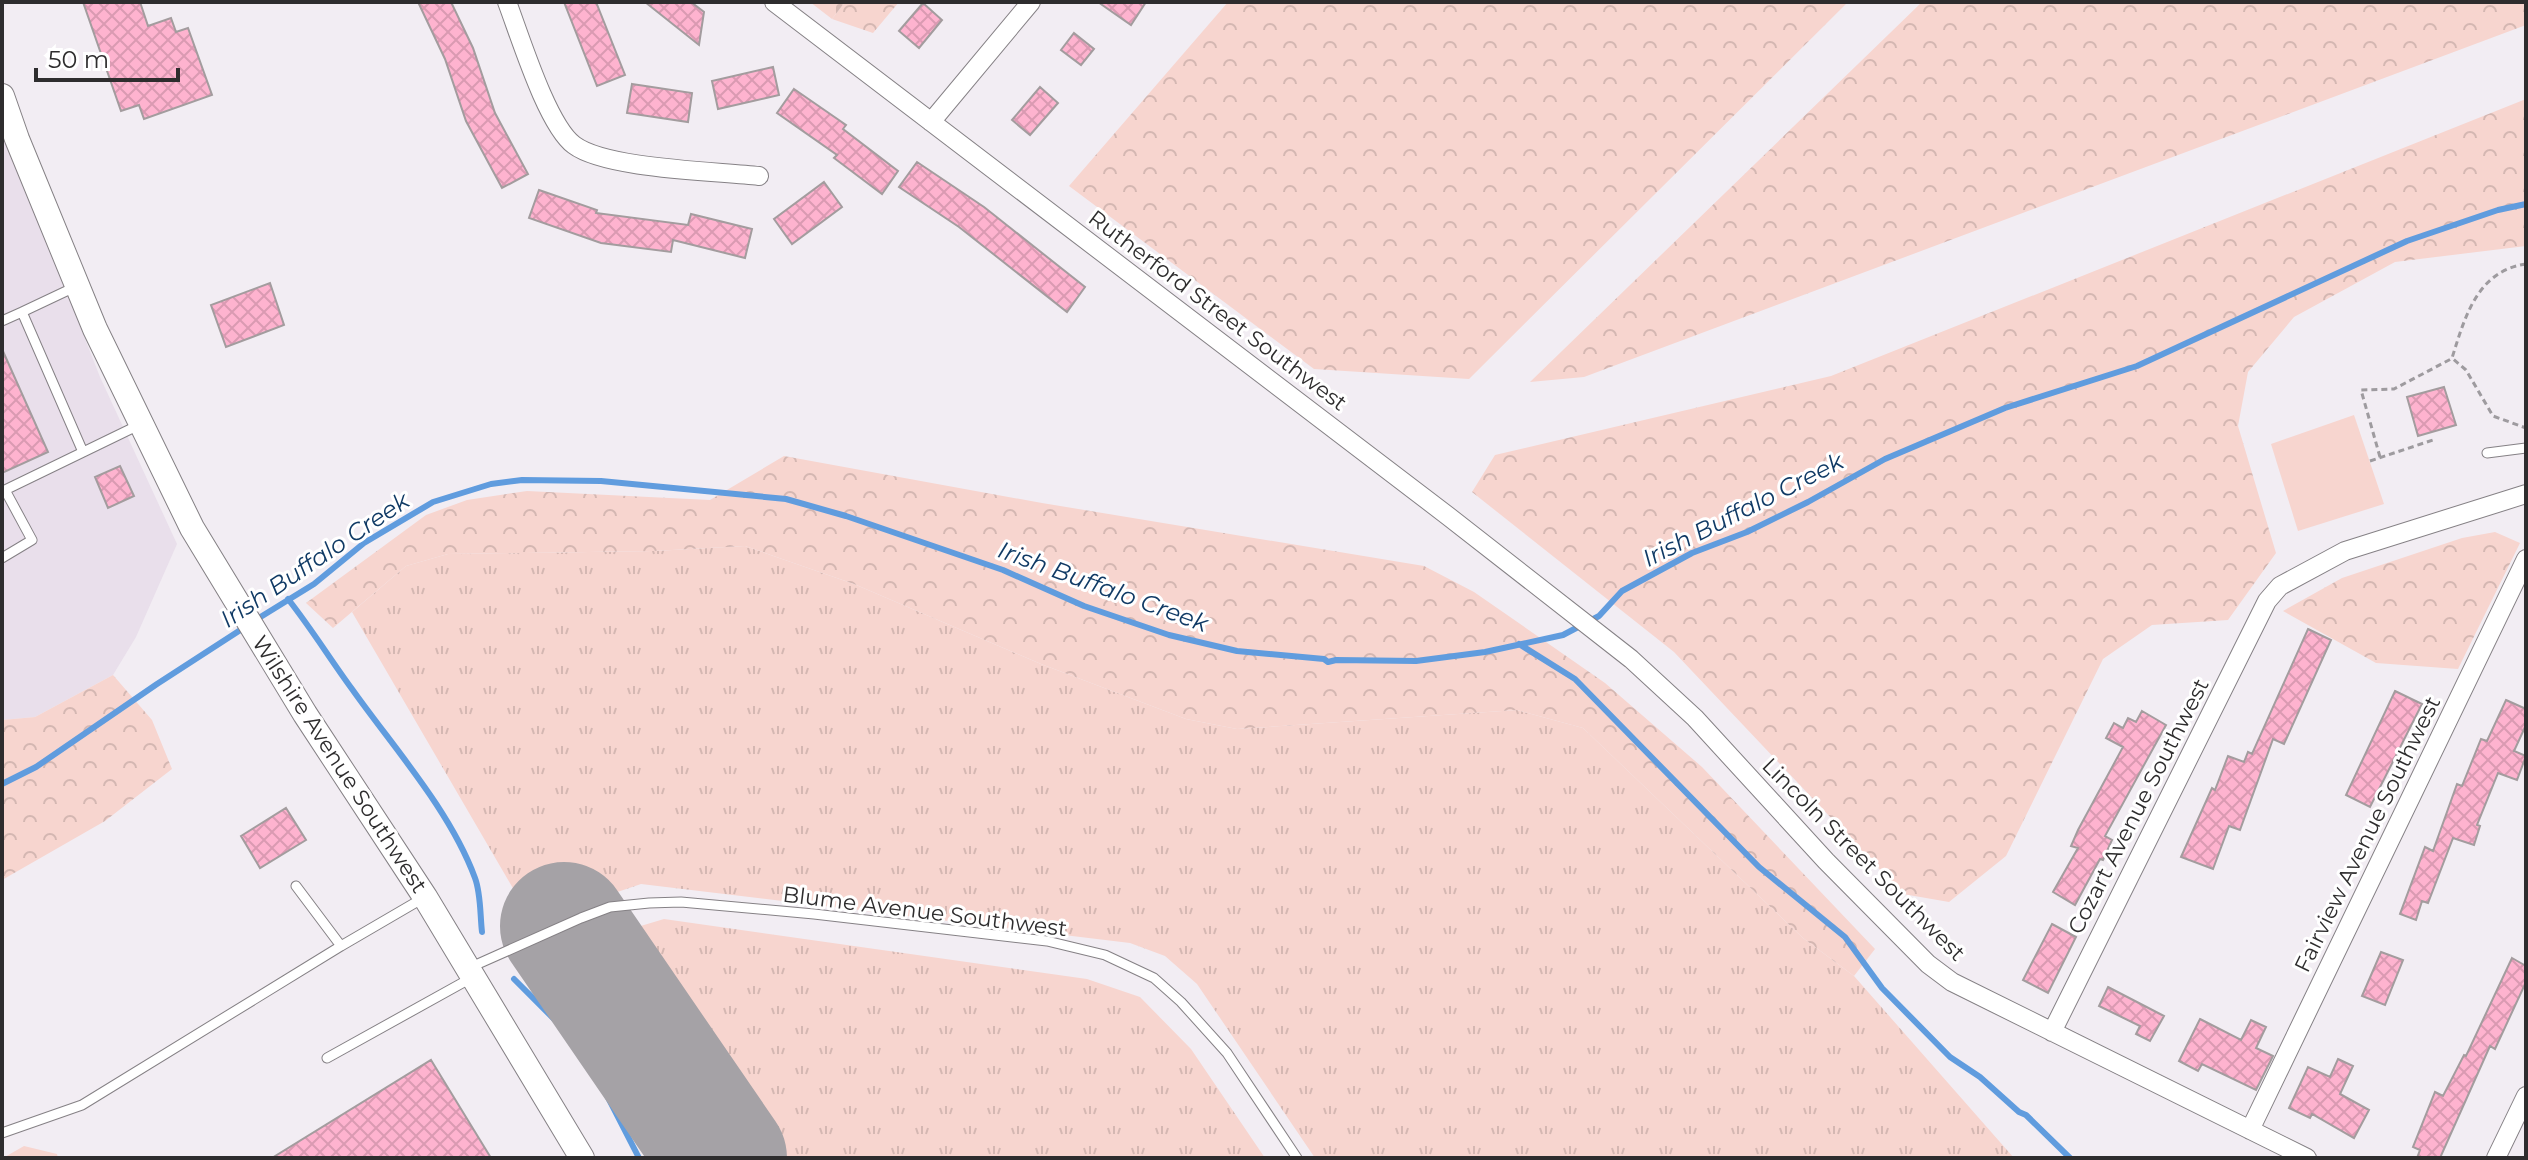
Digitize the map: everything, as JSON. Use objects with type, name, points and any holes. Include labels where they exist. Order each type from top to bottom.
[{"type":"street","points":[[507,2],[552,115],[573,144],[606,160],[759,176]]},
{"type":"street","name":"Rutherford Street Southwest","points":[[774,2],[1631,659]]},
{"type":"street","points":[[931,122],[1031,2]]},
{"type":"street","name":"Wilshire Avenue Southwest","points":[[2,96],[95,329],[207,552],[290,688],[425,897],[582,1158]]},
{"type":"street","name":"Cozart Avenue Southwest","points":[[2052,1032],[2267,601],[2280,586],[2345,551],[2526,494]]},
{"type":"street","name":"Fairview Avenue Southwest","points":[[2250,1130],[2526,559]]},
{"type":"street","name":"Lincoln Street Southwest","points":[[1631,659],[1695,718],[1826,861],[1928,964],[1952,982],[2295,1155]]},
{"type":"street","points":[[2496,1158],[2526,1096]]},
{"type":"lane","points":[[2,321],[78,286]]},
{"type":"lane","points":[[22,312],[83,452]]},
{"type":"lane","points":[[2,558],[32,540],[5,490],[144,423]]},
{"type":"lane","points":[[2487,453],[2526,448]]},
{"type":"lane","points":[[296,886],[341,946]]},
{"type":"lane","points":[[2,1133],[82,1105],[425,897]]},
{"type":"lane","name":"Blume Avenue Southwest","points":[[327,1058],[471,973],[581,918],[610,907],[681,902],[814,914],[1047,941],[1105,955],[1154,978],[1181,1002],[1227,1053],[1297,1158]]},
{"type":"path","points":[[2380,457],[2361,390],[2394,389],[2452,358],[2471,308],[2484,286],[2499,271],[2526,264]]},
{"type":"path","points":[[2452,358],[2466,370],[2493,416],[2526,428]]},
{"type":"path","points":[[2370,461],[2433,440]]},
{"type":"shaded area","points":[[2,126],[100,377],[177,544],[136,637],[113,675],[35,717],[2,720]]},
{"type":"green space","points":[[810,2],[845,2],[832,19]]},
{"type":"green space","points":[[845,2],[899,2],[873,33],[832,19]]},
{"type":"green space","points":[[1228,2],[1848,2],[1469,379],[1314,369],[1069,186]]},
{"type":"green space","points":[[1922,2],[2526,2],[2526,25],[1584,377],[1530,382]]},
{"type":"green space","points":[[2526,99],[2526,246],[2395,262],[2294,317],[2248,372],[2238,426],[2276,553],[2228,620],[2152,625],[2103,659],[2006,856],[1949,902],[1903,894],[1674,652],[1472,492],[1495,455],[1831,376]]},
{"type":"green space","points":[[2354,415],[2384,504],[2298,531],[2271,444]]},
{"type":"green space","points":[[784,456],[1042,503],[1424,566],[1474,592],[1605,683],[1702,767],[1875,949],[1854,976],[1803,938],[1583,728],[1517,710],[1237,729],[1186,719],[1041,664],[854,584],[745,546],[654,551],[448,554],[406,566],[333,628],[306,603],[426,515],[467,500],[527,491],[710,500]]},
{"type":"green space","points":[[2495,532],[2520,543],[2458,669],[2376,663],[2283,611],[2342,578],[2462,538]]},
{"type":"green space","points":[[745,546],[854,584],[1041,664],[1186,719],[1237,729],[1517,710],[1583,728],[1803,938],[1854,976],[2014,1158],[1315,1158],[1197,984],[1165,956],[1130,943],[641,884],[532,921],[352,612],[406,566],[448,554],[654,551]]},
{"type":"green space","points":[[113,675],[152,720],[172,769],[105,821],[2,880],[2,720],[35,717]]},
{"type":"green space","points":[[664,919],[1087,979],[1140,997],[1191,1049],[1265,1158],[760,1158],[604,937]]},
{"type":"green space","points":[[24,1146],[57,1154],[58,1158],[3,1158]]},
{"type":"building","points":[[83,2],[140,2],[148,26],[171,18],[176,32],[188,28],[212,95],[144,119],[139,105],[121,111]]},
{"type":"building","points":[[418,2],[451,2],[473,48],[495,113],[528,174],[502,188],[466,121],[445,59]]},
{"type":"building","points":[[564,2],[596,2],[625,75],[597,86]]},
{"type":"building","points":[[645,2],[691,2],[704,12],[699,45]]},
{"type":"building","points":[[1098,2],[1146,2],[1131,25]]},
{"type":"building","points":[[923,3],[942,20],[919,48],[899,31]]},
{"type":"building","points":[[1074,33],[1094,49],[1081,65],[1061,50]]},
{"type":"building","points":[[773,67],[779,95],[718,109],[712,81]]},
{"type":"building","points":[[632,84],[692,93],[688,122],[627,113]]},
{"type":"building","points":[[1040,87],[1058,103],[1030,135],[1012,120]]},
{"type":"building","points":[[794,89],[846,125],[843,129],[898,171],[882,194],[834,158],[837,155],[777,113]]},
{"type":"building","points":[[917,162],[984,207],[1085,287],[1067,312],[959,227],[899,187]]},
{"type":"building","points":[[824,182],[842,207],[792,244],[774,219]]},
{"type":"building","points":[[539,190],[597,210],[596,213],[688,225],[691,214],[752,229],[745,258],[673,240],[671,252],[601,243],[529,218]]},
{"type":"building","points":[[270,283],[284,325],[226,347],[211,305]]},
{"type":"building","points":[[2,349],[48,452],[2,473]]},
{"type":"building","points":[[2444,387],[2456,425],[2418,436],[2407,397]]},
{"type":"building","points":[[120,466],[134,496],[108,508],[95,477]]},
{"type":"building","points":[[2308,629],[2331,640],[2284,744],[2273,739],[2240,830],[2229,826],[2213,869],[2181,857],[2212,788],[2215,790],[2228,756],[2244,762],[2248,752],[2252,754]]},
{"type":"building","points":[[2395,691],[2422,704],[2370,807],[2346,795]]},
{"type":"building","points":[[2506,700],[2526,709],[2526,725],[2514,751],[2526,756],[2517,780],[2498,773],[2477,825],[2480,826],[2474,845],[2453,838],[2428,903],[2422,901],[2416,920],[2400,914],[2425,847],[2433,851],[2457,784],[2462,786],[2481,739],[2487,741]]},
{"type":"building","points":[[2142,711],[2166,725],[2105,836],[2112,840],[2103,860],[2100,859],[2075,905],[2053,892],[2078,848],[2071,846],[2078,830],[2123,747],[2106,738],[2114,723],[2123,728],[2128,718],[2136,722]]},
{"type":"building","points":[[286,808],[306,840],[260,868],[241,836]]},
{"type":"building","points":[[2052,924],[2076,937],[2048,993],[2023,980]]},
{"type":"building","points":[[2381,952],[2403,960],[2385,1005],[2362,996]]},
{"type":"building","points":[[2512,958],[2526,966],[2526,982],[2495,1049],[2490,1046],[2440,1158],[2417,1158],[2420,1150],[2413,1147],[2435,1092],[2443,1096],[2466,1056]]},
{"type":"building","points":[[2108,987],[2164,1016],[2150,1041],[2136,1034],[2140,1026],[2099,1006]]},
{"type":"building","points":[[2200,1019],[2241,1040],[2251,1020],[2266,1027],[2256,1048],[2273,1056],[2256,1090],[2202,1064],[2198,1071],[2179,1061]]},
{"type":"building","points":[[2338,1059],[2353,1066],[2340,1094],[2369,1110],[2354,1138],[2312,1114],[2310,1118],[2289,1108],[2308,1067],[2330,1077]]},
{"type":"building","points":[[431,1060],[491,1158],[272,1158]]},
{"type":"waterway","name":"Irish Buffalo Creek","points":[[254,621],[314,584],[364,543],[433,502],[491,484],[522,480],[601,481],[786,499],[846,516],[1003,570],[1084,606],[1169,635],[1237,651],[1324,659],[1328,662],[1416,661],[1485,652],[1563,635],[1599,616],[1622,591],[1692,553],[1747,532],[1808,502],[1885,459],[2005,408],[2137,366],[2407,241],[2498,210],[2526,204]]},
{"type":"waterway","points":[[288,599],[420,780],[451,828],[477,884],[482,932]]},
{"type":"waterway","name":"Irish Buffalo Creek","points":[[2,784],[36,767],[245,627]]},
{"type":"waterway","points":[[1519,644],[1575,679],[1759,867],[1845,937],[1882,988],[1950,1057],[2026,1115],[2070,1158]]},
{"type":"waterway","points":[[514,979],[566,1031],[600,1082],[639,1158]]},
{"type":"runway","points":[[564,926],[723,1158]]}]
